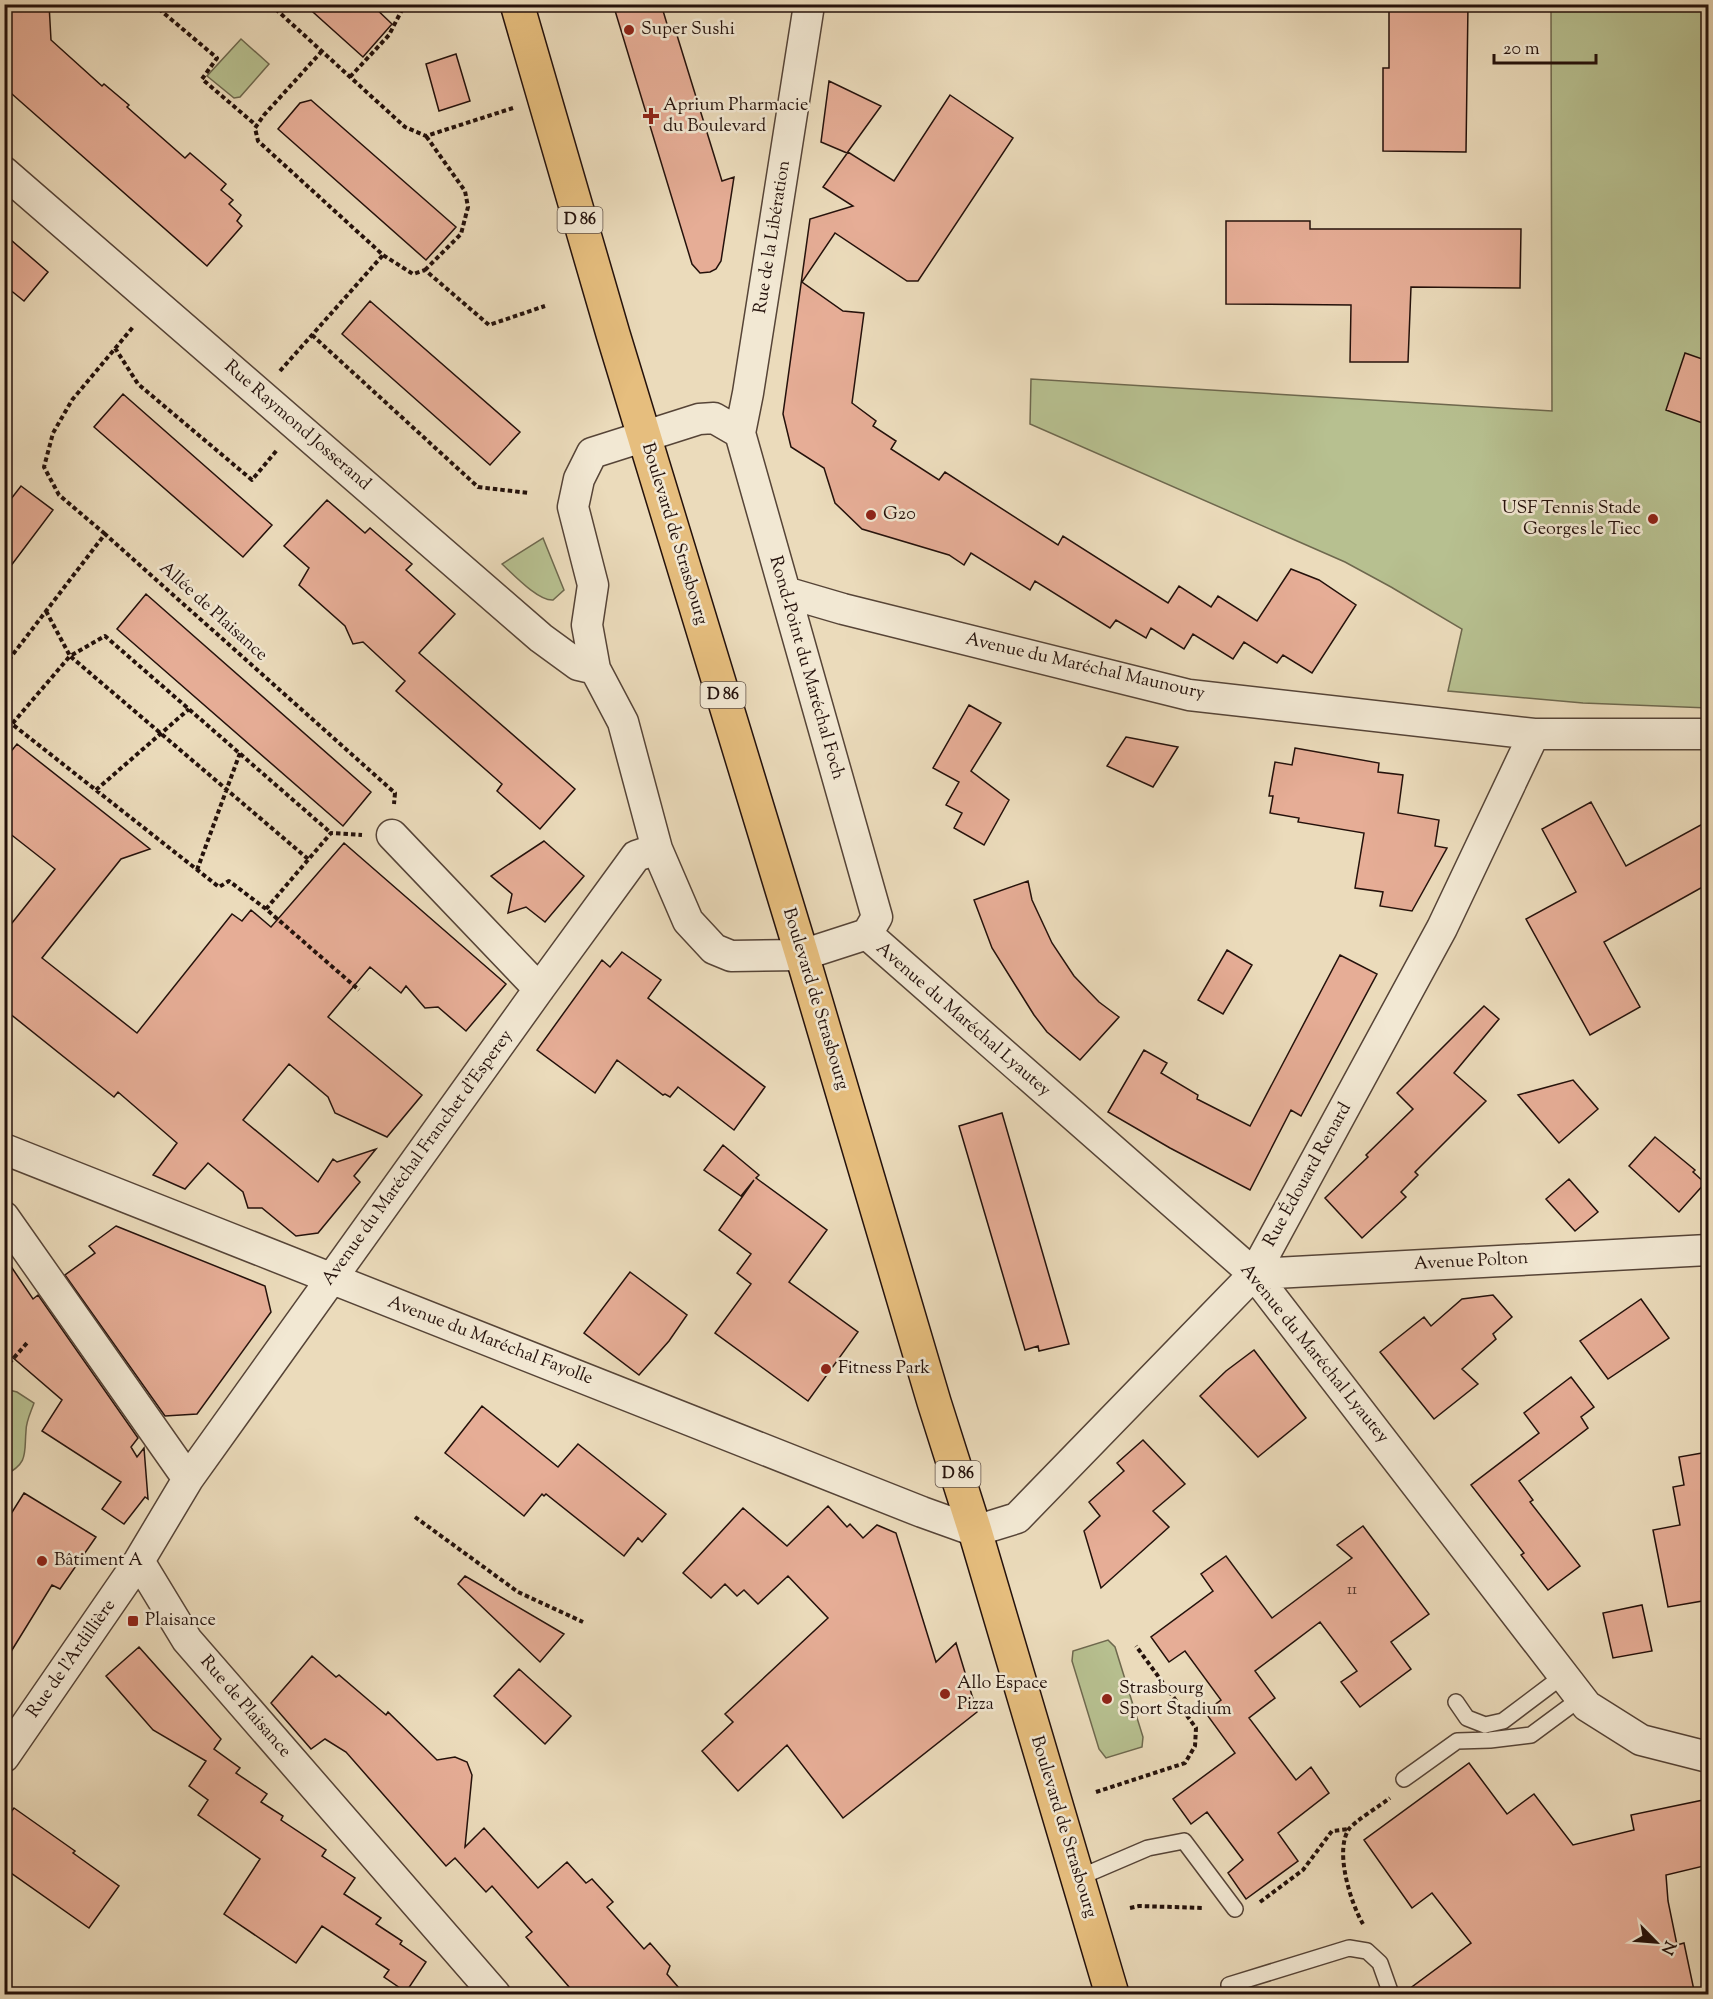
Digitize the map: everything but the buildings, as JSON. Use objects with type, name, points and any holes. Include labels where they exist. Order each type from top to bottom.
[{"type":"main road","name":"Boulevard de Strasbourg","points":[[517,4],[644,436],[802,955],[934,1402],[975,1530],[1112,1995]]},
{"type":"street","name":"Rue de la Libération","points":[[740,433],[809,5]]},
{"type":"street","name":"Rue Raymond Josserand","points":[[4,172],[541,638],[578,665],[595,669]]},
{"type":"street","points":[[740,433],[714,417],[699,419],[592,453],[579,480],[573,507],[593,585],[587,625],[595,669],[622,722],[657,849],[688,921],[714,949],[731,956],[802,955],[867,934]]},
{"type":"street","name":"Rond-Point du Maréchal Foch","points":[[740,433],[877,916],[867,934]]},
{"type":"street","name":"Avenue du Maréchal Maunoury","points":[[785,592],[843,609],[1189,694],[1534,734],[1708,734]]},
{"type":"street","name":"Rue Édouard Renard","points":[[975,1530],[1017,1518],[1254,1274],[1442,928],[1534,734]]},
{"type":"street","points":[[392,836],[539,989]]},
{"type":"street","name":"Avenue du Maréchal Franchet d'Esperey","points":[[189,1479],[636,856],[657,849]]},
{"type":"street","name":"Avenue du Maréchal Lyautey","points":[[867,934],[1254,1274],[1587,1706],[1641,1740],[1708,1757]]},
{"type":"street","name":"Avenue du Maréchal Fayolle","points":[[4,1149],[331,1280],[740,1438],[922,1512],[975,1530]]},
{"type":"street","points":[[4,1217],[189,1479],[139,1561]]},
{"type":"street","name":"Avenue Polton","points":[[1254,1274],[1698,1251]]},
{"type":"street","name":"Rue de l'Ardillière","points":[[4,1757],[139,1561]]},
{"type":"street","name":"Rue de Plaisance","points":[[139,1561],[187,1640],[495,1995]]},
{"type":"lane","points":[[1456,1702],[1467,1718],[1485,1725],[1503,1721],[1573,1687]]},
{"type":"lane","points":[[1404,1779],[1457,1741],[1531,1735],[1573,1687]]},
{"type":"lane","points":[[1078,1878],[1148,1848],[1185,1841],[1235,1909]]},
{"type":"lane","points":[[1229,1985],[1349,1948],[1367,1951],[1380,1963],[1391,1995]]},
{"type":"path","points":[[153,4],[217,58],[202,79],[257,126]]},
{"type":"path","points":[[270,4],[405,126],[426,136],[465,191],[468,207],[460,234],[425,270],[413,274],[383,255],[258,141],[255,129],[264,115],[322,51]]},
{"type":"path","points":[[350,77],[389,35],[405,4]]},
{"type":"path","points":[[426,136],[513,108]]},
{"type":"path","points":[[260,394],[383,255]]},
{"type":"path","points":[[425,270],[489,324],[545,306]]},
{"type":"path","points":[[4,666],[105,534],[59,495],[44,466],[53,433],[72,400],[154,302]]},
{"type":"path","points":[[312,335],[478,487],[529,493]]},
{"type":"path","points":[[115,348],[138,384],[252,480],[296,426]]},
{"type":"path","name":"Allée de Plaisance","points":[[105,534],[395,793],[392,836]]},
{"type":"path","points":[[46,611],[70,656],[308,860]]},
{"type":"path","points":[[359,990],[266,909],[229,881],[219,887],[12,724],[70,656],[105,636],[331,833],[392,836]]},
{"type":"path","points":[[96,790],[189,709]]},
{"type":"path","points":[[197,870],[240,753]]},
{"type":"path","points":[[266,909],[331,833]]},
{"type":"path","points":[[4,1369],[27,1343]]},
{"type":"path","points":[[415,1517],[518,1592],[583,1622]]},
{"type":"path","points":[[1096,1792],[1185,1763],[1195,1746],[1196,1728],[1136,1646]]},
{"type":"path","points":[[1359,1950],[1365,1929],[1354,1909],[1347,1881],[1343,1846],[1349,1829],[1399,1792],[1404,1779]]},
{"type":"green space","points":[[1551,5],[1708,5],[1708,708],[1583,703],[1448,691],[1462,629],[1345,562],[1030,424],[1031,379],[1552,411]]},
{"type":"green space","points":[[241,39],[269,64],[240,97],[234,98],[207,76]]},
{"type":"green space","points":[[543,538],[564,590],[553,600],[533,592],[502,564]]},
{"type":"green space","points":[[5,1389],[17,1392],[34,1403],[27,1424],[22,1462],[5,1475]]},
{"type":"green space","name":"Strasbourg Sport Stadium","points":[[1108,1640],[1115,1647],[1143,1737],[1142,1747],[1106,1758],[1099,1749],[1072,1661],[1073,1651]]},
{"type":"place","name":"Super Sushi","points":[[629,30]]},
{"type":"place","name":"Aprium Pharmacie du Boulevard","points":[[651,116]]},
{"type":"place","name":"G20","points":[[871,515]]},
{"type":"place","name":"USF Tennis Stade Georges le Tiec","points":[[1653,519]]},
{"type":"place","name":"Fitness Park","points":[[826,1369]]},
{"type":"place","name":"Bâtiment A","points":[[42,1561]]},
{"type":"place","name":"Plaisance","points":[[133,1621]]},
{"type":"place","name":"Allo Espace Pizza","points":[[945,1694]]},
{"type":"place","name":"Strasbourg Sport Stadium","points":[[1107,1699]]}]
